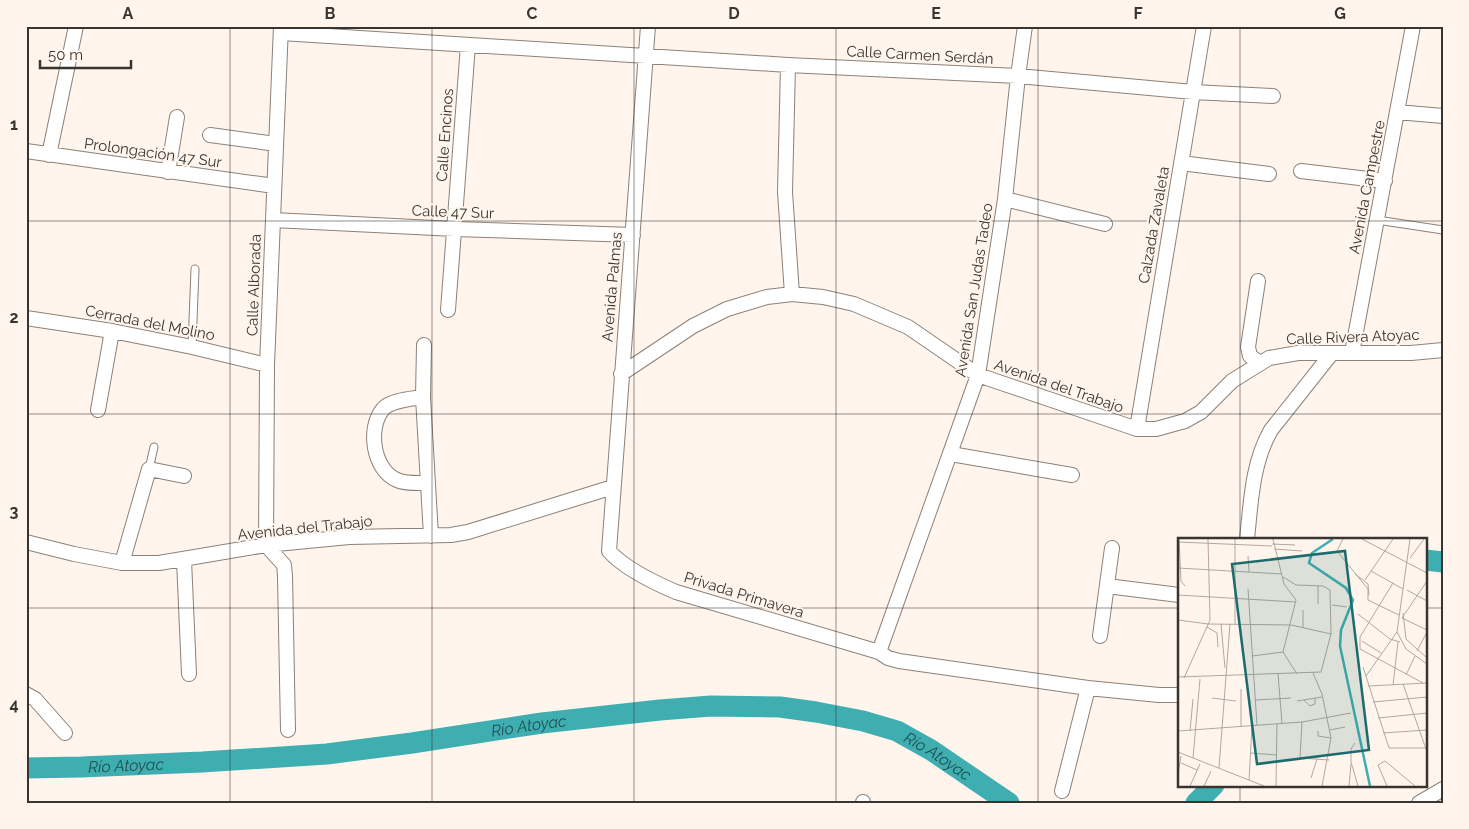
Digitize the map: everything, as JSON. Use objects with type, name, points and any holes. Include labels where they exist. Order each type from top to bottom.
[{"type":"street","points":[[49,155],[76,26]]},
{"type":"street","name":"Avenida Palmas","points":[[609,551],[648,26]]},
{"type":"street","name":"Avenida San Judas Tadeo","points":[[884,655],[978,375],[1005,199],[1025,26]]},
{"type":"street","name":"Calzada Zavaleta","points":[[1137,429],[1204,26]]},
{"type":"street","name":"Avenida Campestre","points":[[1352,353],[1413,26]]},
{"type":"street","name":"Calle Carmen Serdán","points":[[281,30],[468,45],[788,65],[1018,76],[1193,92],[1273,96]]},
{"type":"street","name":"Calle Alborada","points":[[266,545],[267,365],[281,30]]},
{"type":"street","name":"Calle Encinos","points":[[448,310],[468,45]]},
{"type":"street","points":[[788,65],[785,192],[792,294]]},
{"type":"street","points":[[1397,112],[1443,116]]},
{"type":"street","points":[[168,172],[177,117]]},
{"type":"street","points":[[210,136],[276,144]]},
{"type":"street","name":"Prolongación 47 Sur","points":[[26,151],[274,186]]},
{"type":"street","points":[[1181,163],[1269,174]]},
{"type":"street","points":[[1300,171],[1384,181]]},
{"type":"street","points":[[1005,199],[1105,224]]},
{"type":"street","name":"Calle 47 Sur","points":[[273,220],[633,235]]},
{"type":"street","points":[[1258,281],[1248,348],[1250,356],[1260,363]]},
{"type":"street","name":"Avenida del Trabajo","points":[[621,374],[693,326],[727,309],[767,297],[792,294],[822,297],[854,304],[908,327],[978,375],[1137,429]]},
{"type":"street","name":"Cerrada del Molino","points":[[26,318],[112,331],[192,347],[267,365]]},
{"type":"street","points":[[98,410],[112,331]]},
{"type":"street","points":[[424,345],[423,397],[431,536]]},
{"type":"street","name":"Calle Rivera Atoyac","points":[[1137,429],[1156,429],[1185,421],[1201,412],[1232,381],[1269,358],[1281,355],[1411,353],[1443,350]]},
{"type":"street","points":[[1247,538],[1253,481],[1263,444],[1271,430],[1332,353]]},
{"type":"street","points":[[423,397],[394,403],[383,409],[376,423],[375,440],[376,458],[387,475],[398,481],[427,483]]},
{"type":"street","points":[[951,454],[1072,475]]},
{"type":"street","points":[[122,563],[149,469],[184,476]]},
{"type":"street","name":"Avenida del Trabajo","points":[[26,542],[122,563],[159,563],[266,545],[348,537],[431,536],[468,532],[613,487]]},
{"type":"street","points":[[266,545],[284,565],[288,730]]},
{"type":"street","points":[[1100,636],[1112,548]]},
{"type":"street","name":"Privada Primavera","points":[[609,551],[616,559],[676,592],[899,661],[1088,688],[1159,695],[1178,694]]},
{"type":"street","points":[[184,560],[189,674]]},
{"type":"street","points":[[1107,586],[1178,595]]},
{"type":"street","points":[[1062,791],[1088,688]]},
{"type":"street","points":[[26,694],[35,699],[65,733]]},
{"type":"street","points":[[1419,803],[1443,789]]},
{"type":"lane","points":[[1377,220],[1443,230]]},
{"type":"lane","points":[[192,347],[195,269]]},
{"type":"lane","points":[[149,469],[154,447]]},
{"type":"waterway","name":"Río Atoyac","points":[[1426,560],[1443,562]]},
{"type":"waterway","name":"Río Atoyac","points":[[26,768],[202,762],[327,754],[542,723],[660,710],[711,706],[780,707],[863,721],[897,731],[931,750],[1009,803]]},
{"type":"waterway","name":"Río Atoyac","points":[[1196,803],[1213,786]]}]
